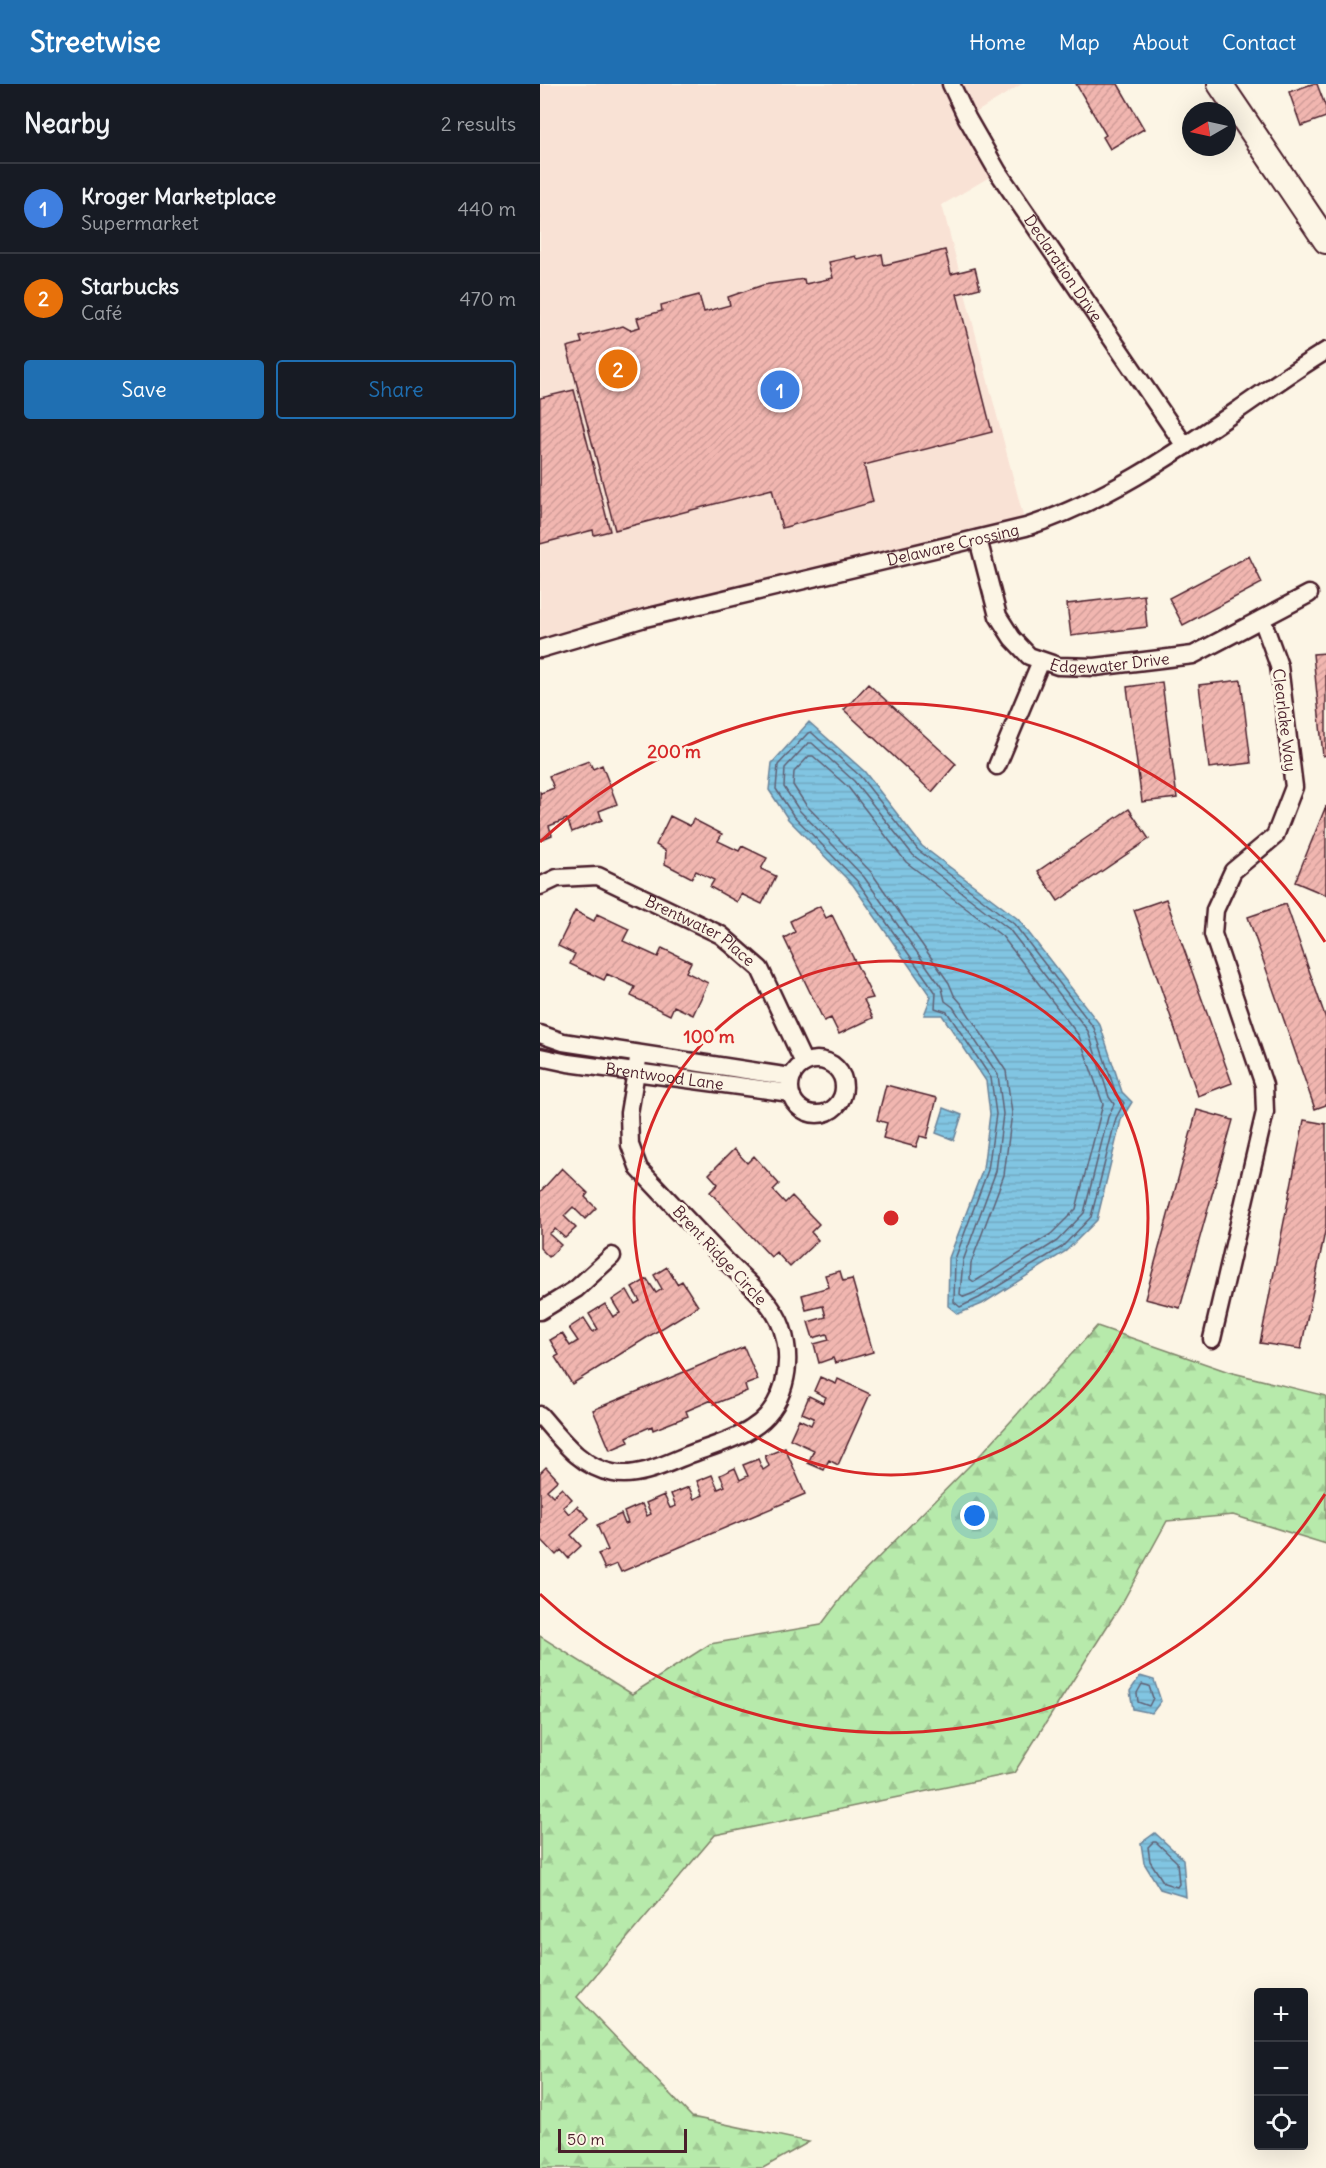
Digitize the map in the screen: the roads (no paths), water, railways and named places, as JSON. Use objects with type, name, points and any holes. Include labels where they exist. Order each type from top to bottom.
[{"type":"main road","points":[[1220,84],[1326,241]]},
{"type":"street","name":"Declaration Drive","points":[[951,84],[967,118],[998,172],[1185,446]]},
{"type":"street","name":"Delaware Crossing","points":[[540,649],[645,618],[1026,527],[1078,508],[1122,486],[1326,351]]},
{"type":"street","name":"Edgewater Drive","points":[[978,539],[998,616],[1012,638],[1029,656],[1058,666],[1095,667],[1193,655],[1309,594]]},
{"type":"street","name":"Clearlake Way","points":[[1212,1339],[1265,1112],[1264,1085],[1213,934],[1215,910],[1233,871],[1275,836],[1293,787],[1279,666],[1262,619]]},
{"type":"street","points":[[997,766],[1041,661]]},
{"type":"street","name":"Brentwater Place","points":[[540,886],[557,878],[598,876],[721,935],[760,969],[804,1063]]},
{"type":"street","name":"Brentwood Lane","points":[[540,1034],[563,1042],[639,1054],[791,1085]]},
{"type":"street","name":"Brent Ridge Circle","points":[[540,1415],[576,1457],[598,1469],[615,1474],[637,1473],[659,1467],[751,1430],[768,1415],[779,1397],[787,1376],[788,1355],[781,1327],[765,1301],[639,1169],[630,1145],[629,1113],[639,1054]]},
{"type":"street","name":"Brentwood Lane","points":[[540,1057],[635,1072],[791,1085]]},
{"type":"street","points":[[822,1060],[837,1069],[844,1087],[839,1102],[824,1113],[808,1113],[794,1102],[791,1085],[796,1069],[804,1063],[822,1060]]},
{"type":"street","points":[[540,1311],[576,1289],[612,1256]]},
{"type":"water","points":[[809,722],[864,771],[922,846],[1018,919],[1100,1025],[1122,1092],[1132,1102],[1121,1120],[1097,1220],[1066,1251],[982,1304],[958,1314],[948,1306],[949,1258],[983,1169],[990,1114],[986,1081],[942,1015],[924,1015],[931,997],[853,885],[788,819],[769,790],[772,763]]},
{"type":"water","points":[[944,1108],[962,1115],[954,1140],[936,1133]]},
{"type":"water","points":[[1140,1676],[1154,1680],[1161,1701],[1152,1713],[1133,1709],[1130,1691]]},
{"type":"water","points":[[1155,1833],[1183,1859],[1186,1897],[1160,1889],[1144,1863],[1141,1843]]},
{"type":"place","name":"Starbucks","points":[[618,369]]},
{"type":"place","name":"Kroger Marketplace","points":[[780,390]]}]
